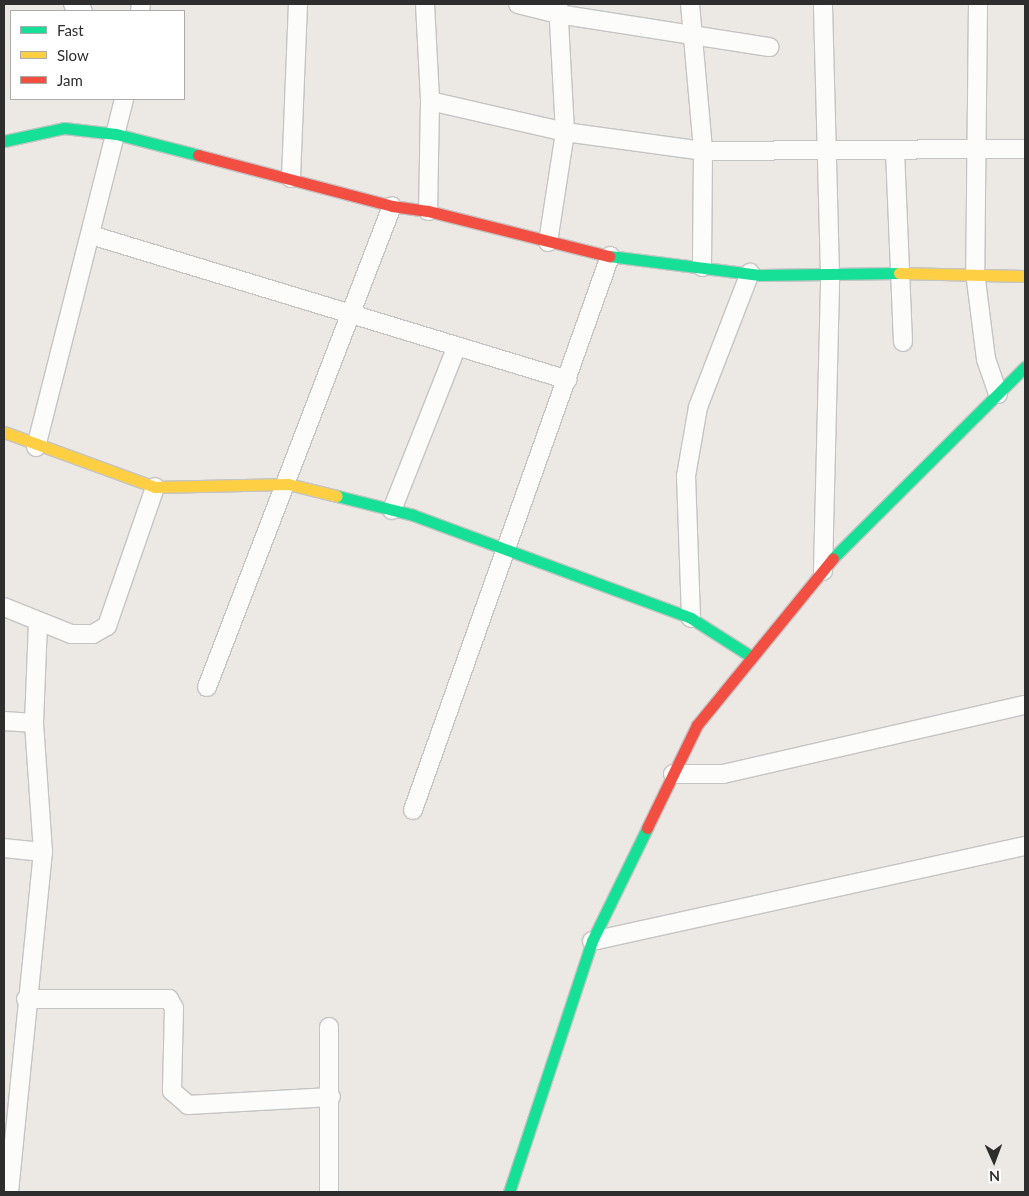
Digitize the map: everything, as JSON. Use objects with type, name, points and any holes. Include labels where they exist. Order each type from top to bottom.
[{"type":"street","points":[[292,178],[298,4]]},
{"type":"street","points":[[425,4],[430,101],[428,211]]},
{"type":"street","points":[[518,4],[558,9],[769,47]]},
{"type":"street","points":[[690,4],[703,151],[702,267]]},
{"type":"street","points":[[823,4],[830,274],[823,570]]},
{"type":"street","points":[[978,4],[978,149],[975,272],[986,359],[998,394]]},
{"type":"street","points":[[548,242],[565,132],[558,9]]},
{"type":"street","points":[[36,447],[124,100]]},
{"type":"street","points":[[430,101],[565,132],[703,151],[827,152],[1025,149]]},
{"type":"street","points":[[4,141],[64,128],[116,134],[292,178],[392,206],[428,211],[610,256],[750,274],[975,272],[1025,276]]},
{"type":"street","points":[[895,151],[898,273],[903,342]]},
{"type":"street","points":[[207,687],[288,484],[392,206]]},
{"type":"street","points":[[91,235],[567,380]]},
{"type":"street","points":[[413,810],[610,256]]},
{"type":"street","points":[[691,618],[686,476],[698,407],[750,274]]},
{"type":"street","points":[[392,510],[457,346]]},
{"type":"street","points":[[509,1192],[592,941],[698,725],[823,570],[1025,367]]},
{"type":"street","points":[[4,432],[36,447],[155,487],[288,484],[392,510],[691,618],[752,657]]},
{"type":"street","points":[[4,607],[71,634],[93,634],[107,626],[155,487]]},
{"type":"street","points":[[8,1182],[43,852],[34,723],[38,622]]},
{"type":"street","points":[[673,774],[723,774],[1025,705]]},
{"type":"street","points":[[4,721],[34,723]]},
{"type":"street","points":[[592,941],[1025,846]]},
{"type":"street","points":[[4,848],[43,852]]},
{"type":"street","points":[[26,999],[168,999],[174,1008],[172,1091],[188,1105],[331,1097]]},
{"type":"street","points":[[329,1027],[331,1097],[329,1192]]},
{"type":"traffic: fast","points":[[4,141],[64,128],[116,134],[198,155]]},
{"type":"traffic: fast","points":[[609,256],[760,275],[899,273]]},
{"type":"traffic: fast","points":[[833,558],[1025,367]]},
{"type":"traffic: fast","points":[[337,496],[413,515],[691,618],[752,657]]},
{"type":"traffic: fast","points":[[509,1192],[592,941],[647,828]]},
{"type":"traffic: slow","points":[[899,273],[1025,276]]},
{"type":"traffic: slow","points":[[4,432],[155,487],[288,484],[337,496]]},
{"type":"traffic: jam","points":[[198,155],[392,206],[428,211],[609,256]]},
{"type":"traffic: jam","points":[[647,828],[697,725],[833,558]]}]
